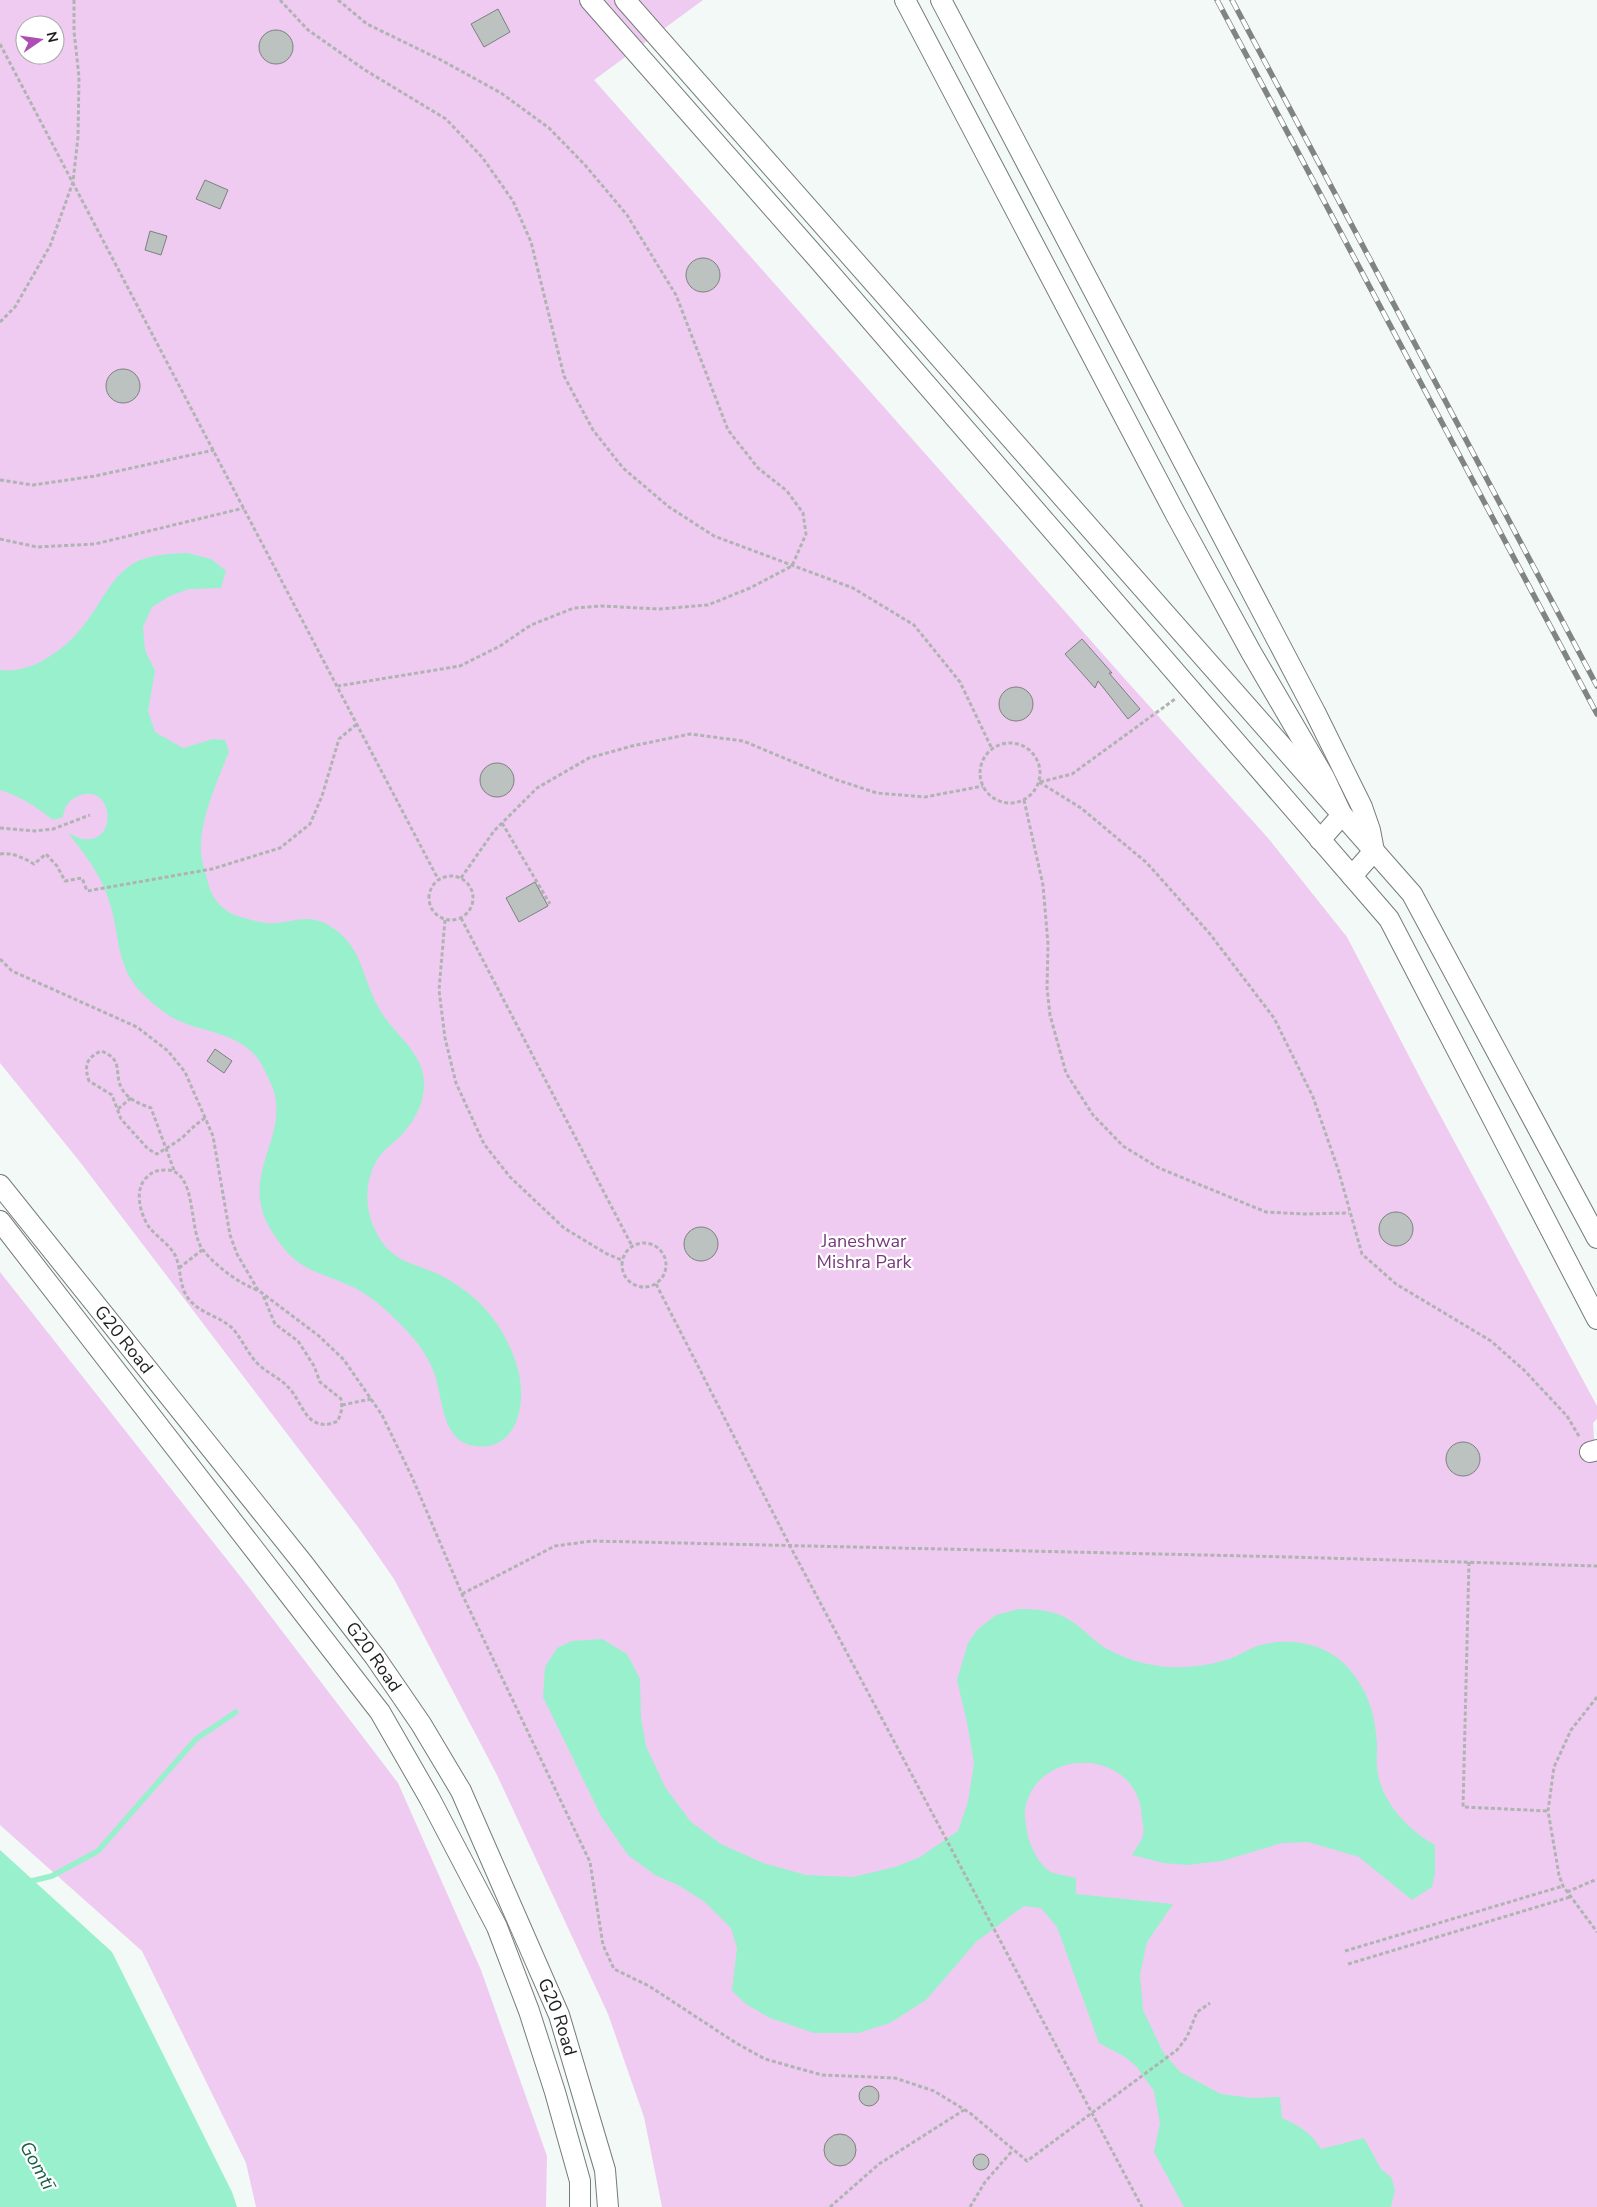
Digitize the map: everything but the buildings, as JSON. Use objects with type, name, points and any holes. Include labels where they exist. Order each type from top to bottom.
[{"type":"street","points":[[590,0],[816,257],[1389,919],[1597,1319]]},
{"type":"street","points":[[625,0],[1412,894],[1597,1238]]},
{"type":"street","points":[[905,0],[1176,515],[1251,652],[1324,776],[1342,815]]},
{"type":"street","points":[[941,0],[1315,712],[1362,807],[1370,830],[1374,851]]},
{"type":"street","points":[[1320,840],[1342,815]]},
{"type":"street","points":[[1352,876],[1374,851]]},
{"type":"street","name":"G20 Road","points":[[0,1185],[296,1554],[375,1657],[421,1724],[461,1791],[559,2015],[605,2170],[608,2207]]},
{"type":"street","name":"G20 Road","points":[[0,1221],[380,1712],[430,1799],[496,1927],[529,2011],[555,2092],[580,2181],[580,2207]]},
{"type":"street","points":[[347,1670],[375,1657]]},
{"type":"path","points":[[0,322],[15,307],[50,246],[72,182],[78,137],[79,77],[74,31],[74,0]]},
{"type":"path","points":[[280,0],[308,30],[365,70],[446,119],[482,156],[513,201],[531,242],[564,376],[593,430],[623,468],[669,507],[714,536],[853,588],[914,625],[960,682],[992,749]]},
{"type":"path","points":[[338,0],[368,24],[441,60],[501,94],[550,128],[585,164],[627,215],[676,295],[728,430],[758,468],[787,491],[803,513],[806,534],[792,566],[750,588],[708,605],[659,609],[602,606],[574,608],[531,625],[500,646],[460,666],[338,686]]},
{"type":"path","points":[[0,44],[438,879]]},
{"type":"path","points":[[0,480],[33,485],[42,484],[105,474],[214,450]]},
{"type":"path","points":[[0,540],[37,547],[95,544],[244,508]]},
{"type":"path","points":[[1039,782],[1072,774],[1190,689]]},
{"type":"path","points":[[0,854],[7,853],[22,857],[34,864],[46,854],[57,866],[65,881],[82,878],[87,891],[212,869],[280,848],[310,824],[322,796],[339,739],[358,724]]},
{"type":"path","points":[[461,878],[494,831],[537,788],[589,758],[632,746],[690,734],[743,741],[837,780],[877,794],[925,797],[983,786]]},
{"type":"path","points":[[1008,742],[1020,744],[1031,750],[1038,759],[1041,770],[1039,782],[1033,793],[1024,800],[1012,803],[1000,802],[990,796],[983,786],[980,775],[981,763],[992,749],[997,745],[1008,742]]},
{"type":"path","points":[[1039,782],[1081,808],[1147,863],[1210,934],[1274,1018],[1313,1097],[1338,1169],[1362,1254],[1396,1284],[1491,1342],[1525,1371],[1567,1416],[1593,1451]]},
{"type":"path","points":[[1024,800],[1044,885],[1048,944],[1047,988],[1050,1015],[1066,1073],[1093,1115],[1123,1146],[1159,1168],[1266,1212],[1304,1214],[1350,1213]]},
{"type":"path","points":[[0,828],[35,831],[53,829],[90,814]]},
{"type":"path","points":[[502,823],[550,904]]},
{"type":"path","points":[[445,876],[461,878],[467,883],[473,898],[467,913],[461,918],[445,920],[431,910],[428,902],[429,893],[438,879],[445,876]]},
{"type":"path","points":[[461,918],[632,1246]]},
{"type":"path","points":[[445,920],[439,990],[445,1038],[456,1084],[484,1144],[510,1177],[564,1228],[607,1254],[622,1260]]},
{"type":"path","points":[[0,959],[12,971],[137,1027],[168,1051],[185,1072],[213,1136],[230,1235],[237,1254],[258,1290]]},
{"type":"path","points":[[205,1118],[167,1148],[157,1154],[148,1149],[121,1119],[112,1095],[89,1081],[86,1072],[87,1061],[91,1056],[101,1051],[110,1054],[118,1064],[122,1088],[131,1098],[152,1108],[167,1148],[174,1170],[179,1174],[186,1186],[191,1201],[195,1236],[202,1250],[238,1282],[258,1290],[319,1336],[344,1360],[382,1414],[412,1477],[462,1594],[590,1862],[603,1945],[614,1969],[649,1986],[736,2043],[765,2058],[822,2075],[895,2078],[934,2091],[964,2110],[1027,2162],[1177,2050],[1187,2037],[1197,2012],[1210,2003]]},
{"type":"path","points":[[118,1109],[131,1098]]},
{"type":"path","points":[[174,1170],[155,1170],[144,1179],[139,1193],[142,1211],[149,1227],[175,1255],[185,1294],[192,1303],[234,1330],[252,1358],[289,1387],[311,1419],[319,1424],[329,1425],[338,1421],[342,1405],[341,1399],[320,1382],[314,1366],[298,1341],[275,1324],[262,1293]]},
{"type":"path","points":[[648,1243],[656,1246],[663,1253],[666,1261],[666,1270],[656,1284],[648,1287],[639,1287],[631,1284],[625,1277],[622,1269],[622,1260],[625,1252],[632,1246],[648,1243]]},
{"type":"path","points":[[179,1268],[202,1250]]},
{"type":"path","points":[[656,1284],[790,1546],[1142,2207]]},
{"type":"path","points":[[342,1405],[371,1399]]},
{"type":"path","points":[[462,1594],[555,1546],[592,1541],[1597,1566]]},
{"type":"path","points":[[1468,1562],[1464,1807],[1548,1811]]},
{"type":"path","points":[[1597,1697],[1571,1730],[1554,1767],[1548,1811],[1559,1875],[1563,1886],[1597,1932]]},
{"type":"path","points":[[1567,1892],[1597,1879]]},
{"type":"path","points":[[1345,1951],[1563,1886]]},
{"type":"path","points":[[1348,1964],[1570,1897]]},
{"type":"path","points":[[830,2207],[879,2164],[964,2110]]},
{"type":"path","points":[[970,2207],[985,2182],[1013,2150]]},
{"type":"green space","name":"Janeshwar Mishra Park","points":[[0,0],[703,0],[594,80],[1268,838],[1347,937],[1426,1089],[1597,1406],[1597,1419],[1593,1423],[1594,1439],[1597,1446],[1597,2207],[662,2207],[644,2117],[608,2014],[496,1773],[394,1579],[358,1527],[80,1162],[0,1063]]},
{"type":"green space","points":[[0,1272],[247,1585],[398,1783],[481,1970],[547,2156],[546,2207],[256,2207],[246,2163],[142,1951],[0,1825]]},
{"type":"water","points":[[187,553],[211,559],[226,571],[221,588],[189,589],[170,596],[152,607],[143,627],[145,650],[155,671],[148,711],[155,732],[183,748],[213,739],[225,740],[229,752],[210,802],[201,841],[201,853],[209,887],[216,900],[226,910],[240,917],[264,923],[304,919],[317,920],[325,923],[343,936],[357,955],[380,1010],[390,1025],[408,1045],[421,1067],[424,1085],[419,1110],[410,1125],[382,1153],[374,1166],[368,1184],[369,1213],[376,1232],[389,1250],[404,1260],[440,1275],[467,1292],[488,1312],[505,1337],[512,1351],[520,1377],[521,1402],[519,1414],[508,1435],[499,1442],[488,1446],[467,1444],[456,1437],[444,1414],[436,1378],[429,1362],[415,1340],[395,1318],[355,1288],[318,1273],[298,1262],[289,1255],[271,1230],[262,1210],[260,1191],[262,1173],[276,1122],[276,1104],[272,1086],[260,1062],[247,1047],[227,1037],[170,1016],[143,994],[129,975],[121,955],[106,891],[92,865],[68,833],[83,839],[95,838],[103,832],[107,824],[108,814],[105,804],[99,797],[90,794],[78,796],[68,804],[64,810],[63,817],[53,820],[28,802],[0,790],[0,670],[13,670],[30,666],[42,661],[62,647],[84,625],[117,577],[131,565],[144,559],[165,554]]},
{"type":"water","points":[[1019,1609],[1043,1610],[1061,1615],[1072,1621],[1109,1650],[1139,1662],[1170,1667],[1198,1666],[1230,1659],[1257,1646],[1270,1643],[1295,1642],[1308,1644],[1331,1653],[1350,1670],[1362,1687],[1375,1723],[1377,1770],[1385,1795],[1391,1806],[1407,1824],[1435,1845],[1435,1873],[1432,1887],[1412,1900],[1359,1857],[1308,1842],[1282,1843],[1222,1861],[1187,1865],[1163,1863],[1132,1855],[1143,1833],[1143,1823],[1137,1796],[1125,1778],[1107,1767],[1087,1763],[1066,1765],[1047,1774],[1033,1789],[1025,1810],[1025,1816],[1029,1841],[1037,1858],[1049,1871],[1076,1878],[1076,1894],[1173,1904],[1147,1942],[1140,1975],[1143,2010],[1163,2052],[1180,2072],[1221,2094],[1252,2098],[1280,2097],[1282,2118],[1304,2130],[1321,2149],[1364,2138],[1381,2169],[1391,2177],[1395,2190],[1391,2207],[1184,2207],[1154,2152],[1160,2123],[1154,2091],[1136,2066],[1125,2057],[1099,2043],[1057,1927],[1041,1908],[1024,1906],[976,1942],[926,2000],[890,2023],[858,2033],[814,2033],[770,2018],[746,2004],[732,1991],[737,1948],[731,1928],[705,1902],[678,1885],[655,1875],[628,1855],[601,1816],[543,1697],[545,1667],[557,1648],[572,1641],[602,1639],[627,1654],[640,1679],[641,1718],[646,1746],[665,1787],[691,1822],[721,1844],[763,1863],[806,1875],[853,1877],[895,1867],[920,1857],[958,1831],[968,1802],[974,1763],[957,1680],[968,1643],[978,1629],[996,1615]]},
{"type":"water","name":"Gomtī","points":[[0,1850],[112,1952],[232,2192],[237,2207],[0,2207]]},
{"type":"waterway","points":[[27,1882],[52,1876],[98,1851],[196,1739],[236,1712]]},
{"type":"railway","points":[[1217,0],[1597,714]]},
{"type":"railway","points":[[1232,0],[1597,686]]}]
